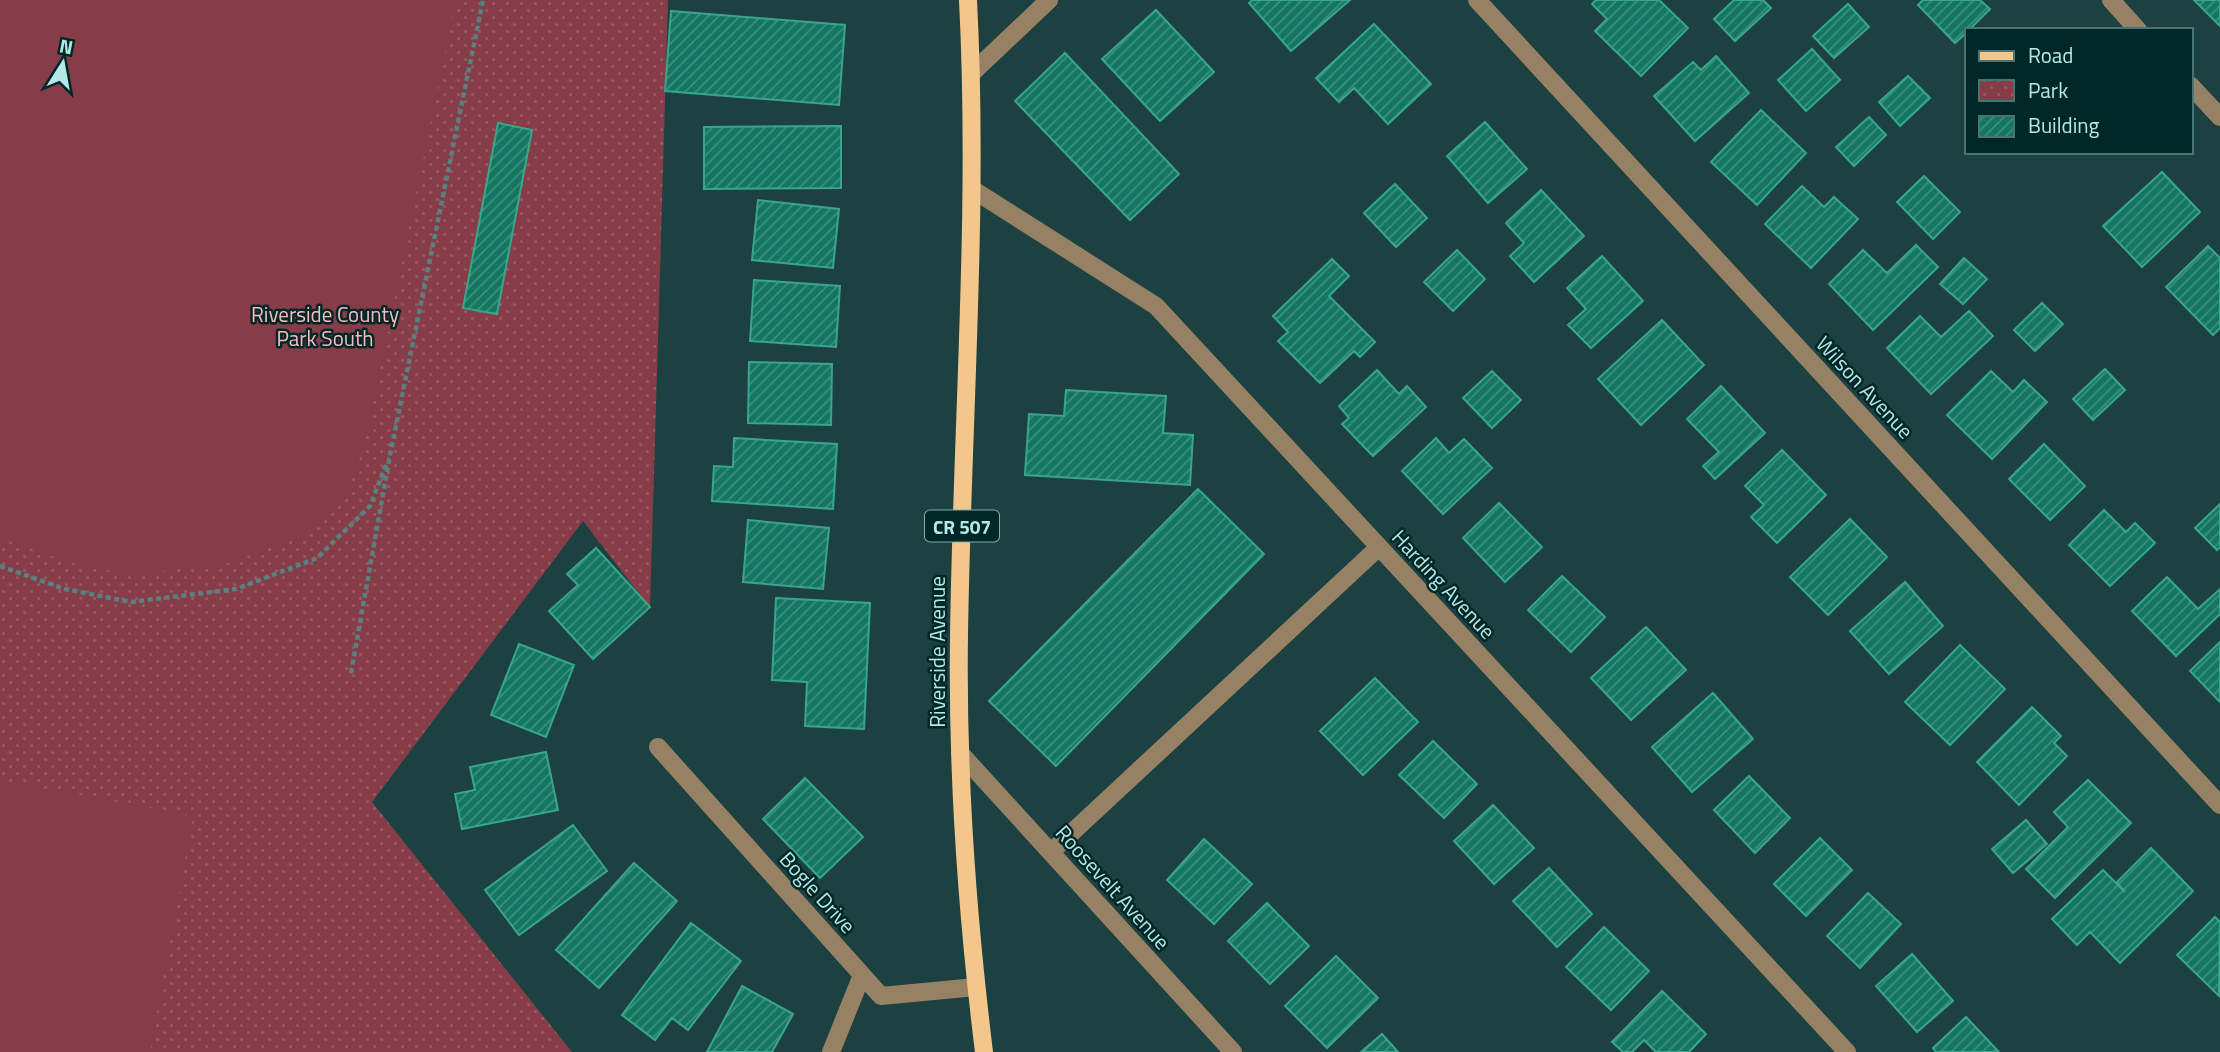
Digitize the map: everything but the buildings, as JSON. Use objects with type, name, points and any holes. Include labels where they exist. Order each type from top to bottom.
[{"type":"main road","name":"Riverside Avenue","points":[[968,0],[972,73],[972,189],[959,636],[960,752],[967,897],[984,1052]]},
{"type":"street","points":[[972,73],[1049,0]]},
{"type":"street","name":"Wilson Avenue","points":[[1477,0],[2220,805]]},
{"type":"street","points":[[2111,0],[2136,28]]},
{"type":"street","points":[[2192,87],[2220,117]]},
{"type":"street","name":"Harding Avenue","points":[[972,189],[1156,306],[1847,1052]]},
{"type":"street","points":[[1051,852],[1379,547]]},
{"type":"street","name":"Bogle Drive","points":[[658,747],[881,996],[976,987]]},
{"type":"street","name":"Roosevelt Avenue","points":[[960,752],[1233,1052]]},
{"type":"street","points":[[831,1052],[862,975]]},
{"type":"path","points":[[351,673],[390,454],[483,0]]},
{"type":"path","points":[[0,566],[65,589],[131,602],[236,589],[317,558],[370,506],[390,454]]},
{"type":"green space","name":"Riverside County Park South","points":[[0,0],[668,0],[650,608],[583,521],[372,802],[572,1052],[0,1052]]},
{"type":"green space","points":[[0,0],[456,0],[364,447],[347,491],[302,535],[229,563],[131,575],[72,563],[0,538]]},
{"type":"green space","points":[[0,780],[193,816],[150,1052],[0,1052]]}]
